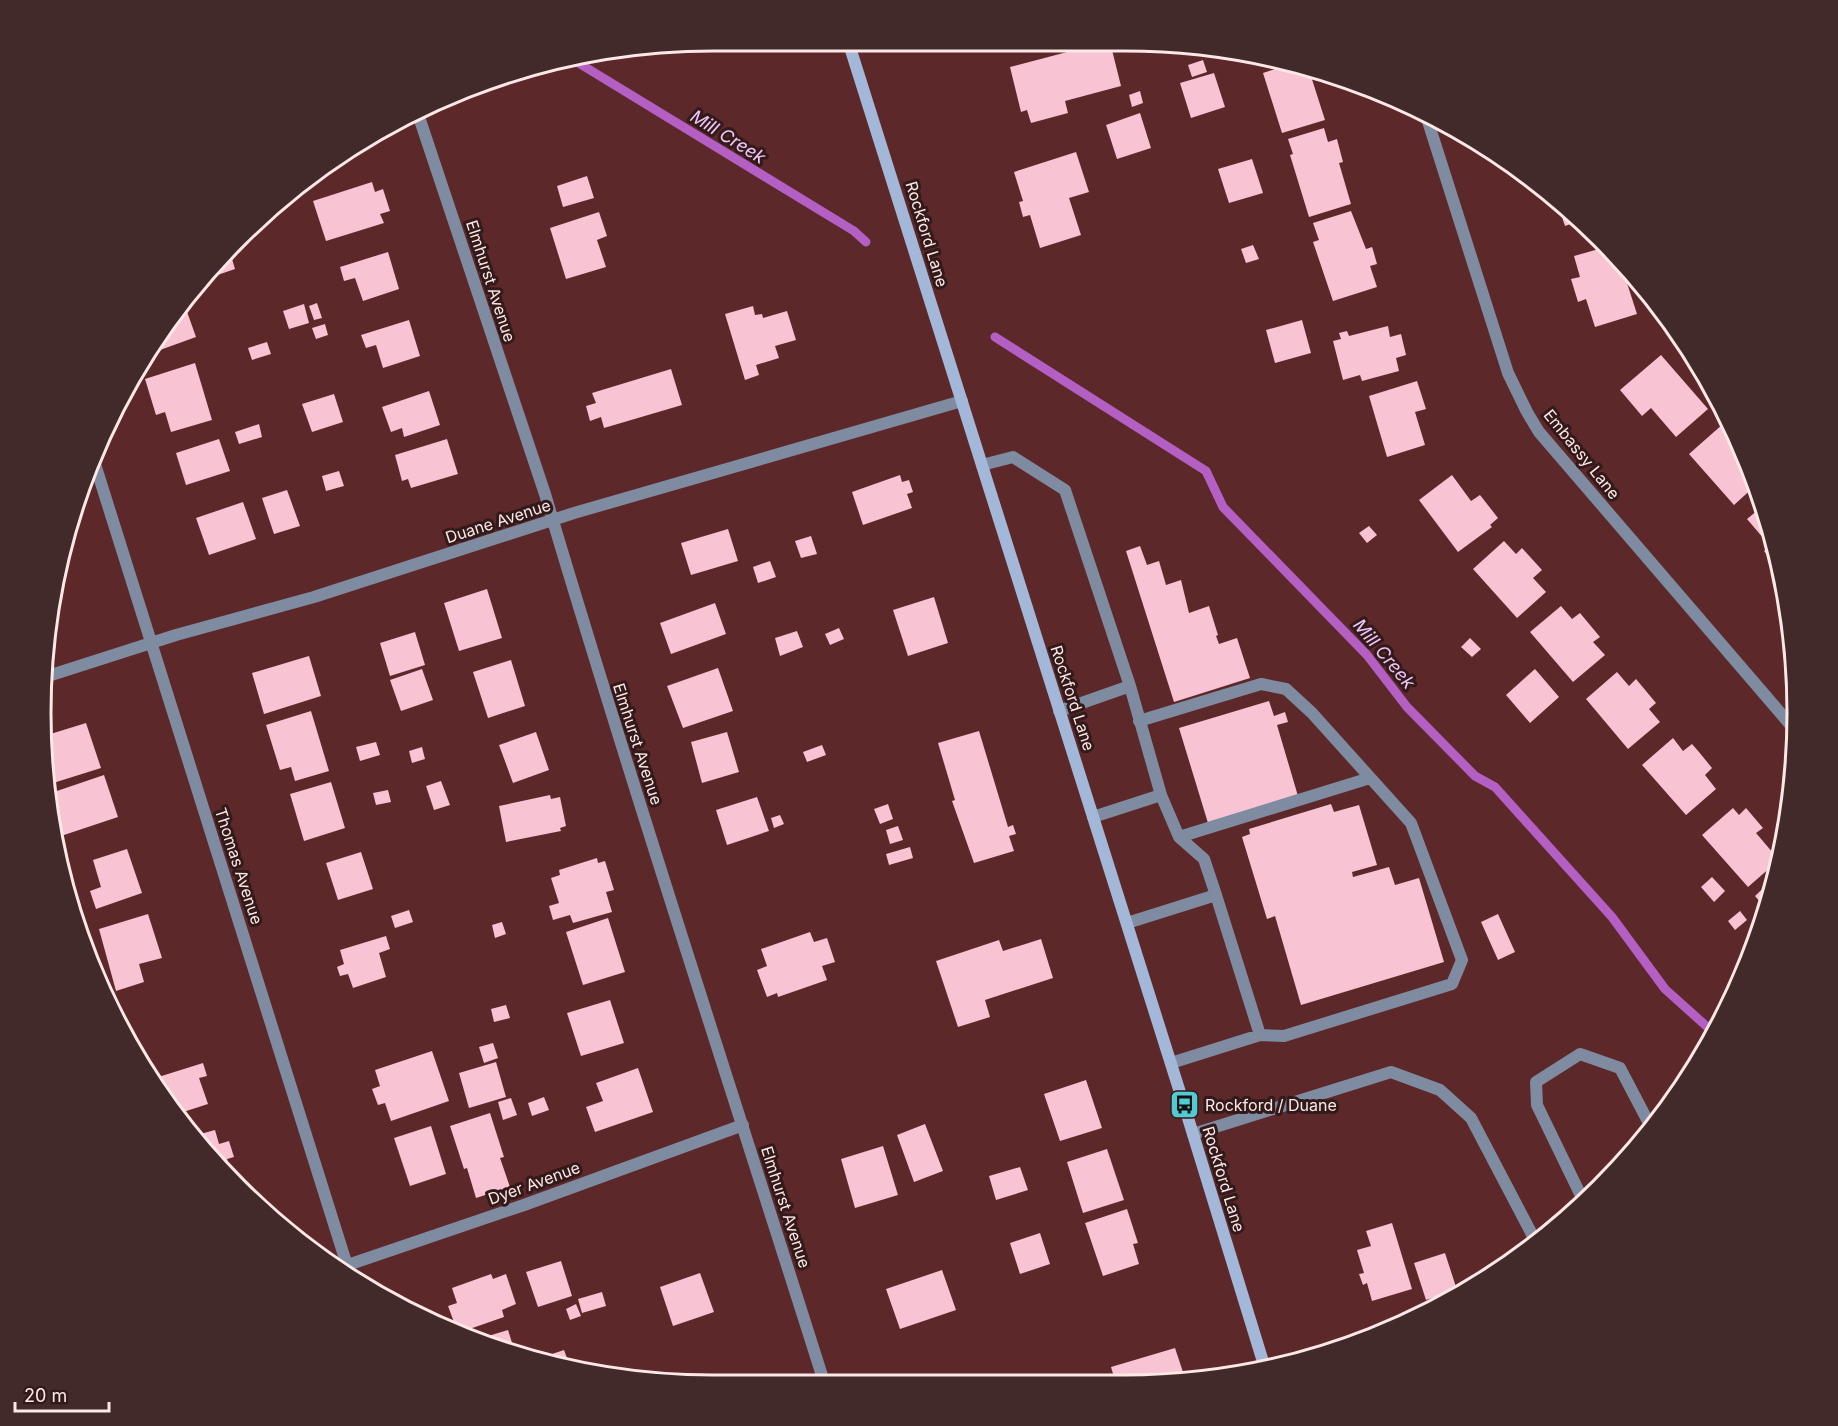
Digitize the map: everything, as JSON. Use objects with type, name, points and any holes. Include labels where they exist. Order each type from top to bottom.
[{"type":"main road","name":"Rockford Lane","points":[[851,51],[1262,1360]]},
{"type":"street","name":"Elmhurst Avenue","points":[[420,119],[553,521],[616,732],[822,1375]]},
{"type":"street","name":"Embassy Lane","points":[[1430,125],[1508,372],[1539,432],[1787,720]]},
{"type":"street","name":"Duane Avenue","points":[[52,674],[151,644],[176,634],[314,597],[574,513],[962,401]]},
{"type":"street","points":[[982,465],[1013,457],[1065,490],[1130,686],[1161,795],[1179,837],[1204,859],[1260,1035]]},
{"type":"street","name":"Thomas Avenue","points":[[97,472],[340,1259]]},
{"type":"street","points":[[1139,721],[1261,684],[1286,689],[1312,713],[1411,823],[1462,960],[1452,984],[1284,1036],[1260,1035],[1171,1063]]},
{"type":"street","points":[[1059,711],[1130,686]]},
{"type":"street","points":[[1179,837],[1370,778]]},
{"type":"street","points":[[1093,816],[1161,795]]},
{"type":"street","points":[[1126,923],[1216,895]]},
{"type":"street","points":[[1580,1193],[1537,1105],[1536,1082],[1580,1054],[1620,1068],[1647,1120]]},
{"type":"street","points":[[1193,1134],[1391,1072],[1440,1090],[1471,1118],[1532,1235]]},
{"type":"street","name":"Dyer Avenue","points":[[348,1265],[524,1205],[743,1125]]},
{"type":"building","points":[[1071,51],[1112,51],[1121,86],[1065,101],[1068,113],[1031,123],[1027,110],[1021,112],[1010,67]]},
{"type":"building","points":[[1203,60],[1207,72],[1192,77],[1188,65]]},
{"type":"building","points":[[1275,69],[1312,78],[1325,120],[1282,133],[1263,73]]},
{"type":"building","points":[[1214,73],[1225,107],[1191,118],[1180,83]]},
{"type":"building","points":[[1140,91],[1143,103],[1132,107],[1129,95]]},
{"type":"building","points":[[1140,113],[1151,148],[1117,159],[1106,125]]},
{"type":"building","points":[[1324,128],[1328,142],[1337,139],[1343,162],[1339,163],[1351,204],[1309,217],[1290,155],[1293,154],[1288,139]]},
{"type":"building","points":[[1076,152],[1089,192],[1069,198],[1081,235],[1040,248],[1030,215],[1023,217],[1019,202],[1023,201],[1014,172]]},
{"type":"building","points":[[1252,159],[1263,193],[1229,203],[1218,169]]},
{"type":"building","points":[[587,176],[594,198],[563,207],[557,186]]},
{"type":"building","points":[[372,182],[375,192],[383,189],[390,211],[380,214],[384,223],[326,241],[313,201]]},
{"type":"building","points":[[1351,211],[1366,249],[1372,247],[1377,264],[1370,266],[1377,287],[1333,301],[1313,242],[1319,240],[1313,223]]},
{"type":"building","points":[[599,212],[607,236],[597,240],[606,267],[566,279],[550,228]]},
{"type":"building","points":[[1561,215],[1571,224],[1565,226]]},
{"type":"building","points":[[1253,245],[1259,259],[1246,263],[1241,249]]},
{"type":"building","points":[[1597,249],[1628,283],[1637,314],[1595,327],[1586,299],[1578,302],[1571,279],[1580,277],[1574,256]]},
{"type":"building","points":[[388,252],[399,289],[363,301],[355,278],[344,281],[340,267]]},
{"type":"building","points":[[232,259],[235,269],[217,275]]},
{"type":"building","points":[[317,303],[322,318],[314,320],[309,306]]},
{"type":"building","points":[[304,304],[309,323],[289,329],[283,311]]},
{"type":"building","points":[[753,306],[755,315],[762,314],[763,318],[787,311],[796,340],[775,346],[779,358],[756,365],[759,375],[745,380],[725,314]]},
{"type":"building","points":[[187,311],[196,337],[160,350],[163,345]]},
{"type":"building","points":[[409,320],[420,356],[383,368],[376,345],[366,348],[361,335]]},
{"type":"building","points":[[1302,320],[1311,353],[1275,363],[1266,330]]},
{"type":"building","points":[[325,324],[328,335],[316,339],[312,328]]},
{"type":"building","points":[[1388,326],[1390,337],[1401,334],[1406,355],[1396,358],[1399,371],[1362,381],[1360,375],[1343,380],[1333,341],[1341,339],[1339,333],[1347,331],[1349,336]]},
{"type":"building","points":[[267,342],[271,354],[252,360],[248,348]]},
{"type":"building","points":[[1661,355],[1708,409],[1676,437],[1651,408],[1642,416],[1620,390]]},
{"type":"building","points":[[195,363],[212,420],[171,432],[165,412],[156,415],[145,379]]},
{"type":"building","points":[[671,369],[682,405],[604,428],[601,417],[590,421],[586,406],[596,403],[592,393]]},
{"type":"building","points":[[1417,381],[1426,409],[1415,412],[1425,445],[1387,457],[1369,396]]},
{"type":"building","points":[[429,391],[440,425],[404,437],[402,428],[391,432],[382,407]]},
{"type":"building","points":[[334,394],[343,422],[312,432],[302,404]]},
{"type":"building","points":[[259,424],[262,437],[239,444],[235,432]]},
{"type":"building","points":[[1721,425],[1749,492],[1734,505],[1689,454]]},
{"type":"building","points":[[219,439],[230,471],[186,485],[176,453]]},
{"type":"building","points":[[447,439],[458,474],[411,488],[408,479],[402,481],[395,455]]},
{"type":"building","points":[[339,471],[344,486],[326,491],[322,476]]},
{"type":"building","points":[[900,475],[902,482],[909,480],[913,492],[907,494],[912,508],[863,525],[852,492]]},
{"type":"building","points":[[1452,475],[1471,501],[1480,495],[1498,518],[1490,525],[1492,527],[1458,552],[1419,500]]},
{"type":"building","points":[[287,490],[300,526],[274,534],[262,498]]},
{"type":"building","points":[[243,502],[256,539],[209,555],[196,518]]},
{"type":"building","points":[[1755,512],[1763,537],[1747,519]]},
{"type":"building","points":[[1369,526],[1377,535],[1367,543],[1359,533]]},
{"type":"building","points":[[728,529],[738,561],[691,575],[681,543]]},
{"type":"building","points":[[811,536],[817,554],[801,558],[795,541]]},
{"type":"building","points":[[1504,541],[1516,554],[1522,548],[1542,570],[1533,578],[1546,592],[1517,618],[1473,569]]},
{"type":"building","points":[[1140,546],[1147,565],[1159,561],[1166,585],[1181,580],[1189,613],[1209,606],[1219,644],[1237,638],[1250,678],[1174,702],[1126,551]]},
{"type":"building","points":[[770,561],[776,577],[758,583],[753,567]]},
{"type":"building","points":[[487,589],[502,638],[459,651],[444,603]]},
{"type":"building","points":[[934,597],[948,643],[908,656],[893,610]]},
{"type":"building","points":[[715,603],[726,634],[671,654],[660,623]]},
{"type":"building","points":[[1561,606],[1572,619],[1580,613],[1600,637],[1593,642],[1605,655],[1573,682],[1530,632]]},
{"type":"building","points":[[839,628],[844,639],[830,645],[825,634]]},
{"type":"building","points":[[797,631],[803,647],[780,656],[775,638]]},
{"type":"building","points":[[415,632],[425,665],[390,676],[380,643]]},
{"type":"building","points":[[1470,638],[1481,649],[1472,657],[1461,647]]},
{"type":"building","points":[[309,656],[321,696],[264,714],[252,673]]},
{"type":"building","points":[[511,660],[525,706],[488,718],[473,672]]},
{"type":"building","points":[[718,668],[733,711],[683,728],[667,686]]},
{"type":"building","points":[[422,669],[433,700],[401,711],[390,680]]},
{"type":"building","points":[[1535,669],[1559,697],[1530,723],[1506,695]]},
{"type":"building","points":[[1617,672],[1629,686],[1636,679],[1656,703],[1649,709],[1660,722],[1628,749],[1586,699]]},
{"type":"building","points":[[1269,701],[1274,716],[1285,712],[1288,722],[1277,725],[1298,796],[1208,823],[1179,728]]},
{"type":"building","points":[[311,711],[329,771],[295,781],[291,767],[280,770],[266,725]]},
{"type":"building","points":[[86,723],[101,768],[55,782],[51,734]]},
{"type":"building","points":[[979,731],[1008,827],[1013,825],[1016,834],[1009,836],[1014,851],[974,863],[952,801],[955,800],[938,743]]},
{"type":"building","points":[[536,732],[549,770],[513,783],[499,745]]},
{"type":"building","points":[[727,732],[739,772],[702,783],[691,742]]},
{"type":"building","points":[[1673,738],[1683,751],[1692,744],[1699,752],[1712,768],[1705,775],[1716,789],[1686,815],[1642,765]]},
{"type":"building","points":[[376,742],[380,755],[360,761],[356,747]]},
{"type":"building","points":[[822,745],[826,755],[807,762],[803,752]]},
{"type":"building","points":[[422,747],[425,759],[412,763],[409,751]]},
{"type":"building","points":[[104,775],[118,817],[63,835],[56,791]]},
{"type":"building","points":[[441,781],[450,805],[434,810],[426,786]]},
{"type":"building","points":[[331,782],[345,828],[304,841],[290,794]]},
{"type":"building","points":[[388,790],[391,802],[376,805],[373,793]]},
{"type":"building","points":[[550,795],[551,799],[560,797],[566,826],[560,828],[561,831],[506,842],[499,806]]},
{"type":"building","points":[[757,797],[769,831],[727,845],[716,810]]},
{"type":"building","points":[[888,804],[893,819],[880,824],[874,809]]},
{"type":"building","points":[[1331,804],[1334,812],[1359,805],[1377,865],[1352,872],[1353,877],[1389,867],[1395,885],[1419,878],[1444,962],[1301,1005],[1275,916],[1267,919],[1242,837],[1250,834],[1249,829]]},
{"type":"building","points":[[1733,808],[1739,815],[1746,808],[1763,828],[1756,833],[1772,851],[1767,870],[1748,887],[1702,835]]},
{"type":"building","points":[[780,815],[784,824],[774,828],[771,818]]},
{"type":"building","points":[[898,826],[903,840],[890,844],[886,830]]},
{"type":"building","points":[[910,847],[913,858],[889,865],[886,854]]},
{"type":"building","points":[[127,849],[142,893],[96,909],[90,891],[101,887],[93,860]]},
{"type":"building","points":[[361,852],[373,889],[338,900],[326,863]]},
{"type":"building","points":[[597,858],[598,863],[605,861],[614,890],[606,892],[612,912],[573,923],[570,915],[553,920],[549,906],[559,903],[551,878],[560,875],[559,870]]},
{"type":"building","points":[[1712,877],[1725,891],[1714,902],[1701,887]]},
{"type":"building","points":[[1763,889],[1759,901],[1755,896]]},
{"type":"building","points":[[409,910],[413,922],[395,928],[391,916]]},
{"type":"building","points":[[1740,911],[1747,920],[1735,930],[1728,921]]},
{"type":"building","points":[[148,914],[162,958],[139,964],[144,982],[116,991],[99,929]]},
{"type":"building","points":[[1498,914],[1515,952],[1498,960],[1481,922]]},
{"type":"building","points":[[608,918],[625,972],[583,985],[566,932]]},
{"type":"building","points":[[502,922],[506,934],[495,938],[492,925]]},
{"type":"building","points":[[810,932],[814,942],[827,938],[835,962],[822,966],[827,980],[778,997],[777,993],[767,997],[757,970],[767,966],[761,949]]},
{"type":"building","points":[[386,936],[390,949],[379,953],[386,977],[353,988],[348,974],[340,976],[337,967],[344,964],[340,950]]},
{"type":"building","points":[[1041,939],[1053,978],[985,1000],[990,1017],[958,1027],[936,961],[999,940],[1003,951]]},
{"type":"building","points":[[610,1000],[624,1043],[581,1056],[567,1013]]},
{"type":"building","points":[[506,1005],[510,1018],[494,1022],[491,1009]]},
{"type":"building","points":[[493,1043],[498,1058],[484,1063],[479,1047]]},
{"type":"building","points":[[432,1051],[449,1101],[391,1121],[385,1103],[378,1105],[372,1089],[380,1086],[375,1070]]},
{"type":"building","points":[[496,1062],[506,1097],[469,1108],[459,1073]]},
{"type":"building","points":[[203,1063],[207,1076],[199,1078],[208,1104],[185,1111],[160,1076]]},
{"type":"building","points":[[638,1068],[653,1112],[595,1132],[586,1107],[603,1101],[596,1083]]},
{"type":"building","points":[[1086,1080],[1102,1128],[1060,1141],[1044,1094]]},
{"type":"building","points":[[544,1097],[549,1110],[532,1116],[528,1103]]},
{"type":"building","points":[[511,1098],[517,1115],[503,1120],[498,1102]]},
{"type":"building","points":[[490,1113],[504,1157],[500,1158],[510,1187],[476,1198],[450,1126]]},
{"type":"building","points":[[925,1124],[943,1171],[914,1182],[897,1135]]},
{"type":"building","points":[[431,1126],[446,1174],[410,1186],[394,1138]]},
{"type":"building","points":[[215,1130],[219,1144],[229,1141],[234,1157],[227,1159],[228,1163],[202,1133]]},
{"type":"building","points":[[883,1146],[898,1195],[855,1208],[841,1159]]},
{"type":"building","points":[[1107,1149],[1124,1200],[1083,1213],[1067,1162]]},
{"type":"building","points":[[1020,1167],[1028,1190],[996,1200],[989,1176]]},
{"type":"building","points":[[1127,1209],[1138,1243],[1133,1244],[1139,1264],[1103,1276],[1085,1223]]},
{"type":"building","points":[[1392,1223],[1412,1289],[1372,1301],[1367,1283],[1363,1285],[1359,1274],[1364,1273],[1357,1250],[1371,1246],[1366,1231]]},
{"type":"building","points":[[1040,1233],[1050,1264],[1020,1274],[1010,1243]]},
{"type":"building","points":[[1445,1253],[1456,1286],[1426,1300],[1414,1263]]},
{"type":"building","points":[[561,1261],[572,1296],[538,1307],[526,1272]]},
{"type":"building","points":[[942,1270],[956,1310],[900,1329],[886,1289]]},
{"type":"building","points":[[700,1273],[714,1312],[673,1326],[660,1287]]},
{"type":"building","points":[[491,1274],[493,1279],[506,1274],[516,1304],[502,1310],[504,1317],[470,1329],[454,1322],[448,1306],[457,1303],[452,1288]]},
{"type":"building","points":[[602,1292],[606,1306],[582,1313],[578,1299]]},
{"type":"building","points":[[576,1304],[581,1316],[570,1320],[566,1309]]},
{"type":"building","points":[[508,1330],[512,1344],[500,1340],[489,1336]]},
{"type":"building","points":[[1175,1348],[1183,1372],[1113,1375],[1111,1367]]},
{"type":"building","points":[[564,1350],[567,1358],[551,1354]]},
{"type":"waterway","name":"Mill Creek","points":[[581,65],[854,231],[866,242]]},
{"type":"waterway","name":"Mill Creek","points":[[995,337],[1206,471],[1223,507],[1367,655],[1407,707],[1475,776],[1495,787],[1612,917],[1665,989],[1707,1027]]},
{"type":"place","name":"Rockford / Duane","points":[[1184,1105]]}]
